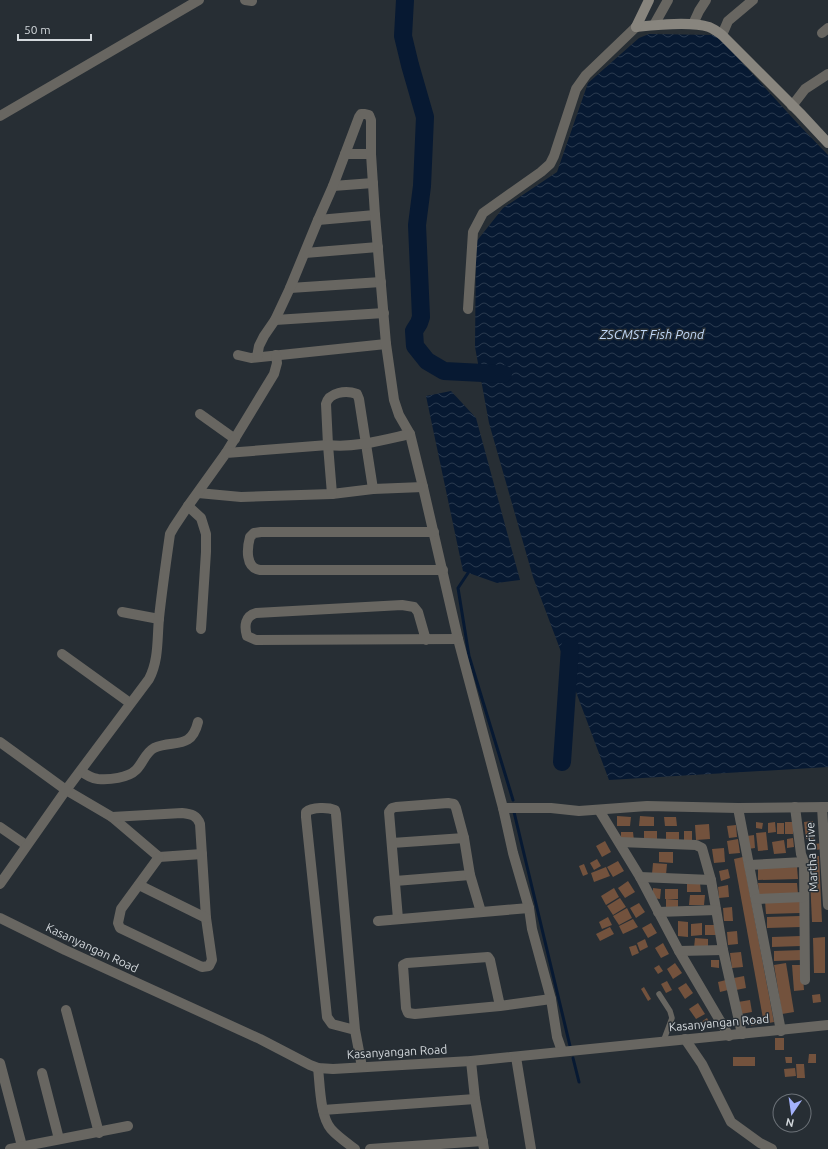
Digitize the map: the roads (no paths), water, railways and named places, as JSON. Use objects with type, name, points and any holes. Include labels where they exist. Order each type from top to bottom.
[{"type":"street","points":[[0,116],[198,0]]},
{"type":"street","points":[[468,309],[471,249],[473,232],[478,221],[483,213],[550,164],[576,88],[586,75],[636,28],[649,0]]},
{"type":"street","points":[[654,25],[668,0]]},
{"type":"street","points":[[693,24],[698,11],[706,0]]},
{"type":"street","points":[[722,35],[728,21],[753,0]]},
{"type":"street","points":[[636,28],[654,25],[693,24],[708,26],[722,35],[828,143]]},
{"type":"street","points":[[792,106],[804,89],[828,74]]},
{"type":"street","points":[[257,357],[259,346],[275,320],[305,253],[333,186],[359,117],[361,114],[369,115],[371,118],[371,154],[375,215],[386,344],[394,400],[399,415],[410,434],[458,639],[503,808],[513,853],[529,908],[532,929],[552,999],[557,1037],[562,1051]]},
{"type":"street","points":[[345,154],[371,154]]},
{"type":"street","points":[[333,186],[373,183]]},
{"type":"street","points":[[318,220],[375,215]]},
{"type":"street","points":[[305,253],[378,247]]},
{"type":"street","points":[[290,288],[381,282]]},
{"type":"street","points":[[275,320],[384,313]]},
{"type":"street","points":[[238,355],[257,357],[386,344]]},
{"type":"street","points":[[0,884],[26,845],[148,679],[153,670],[156,658],[159,619],[170,534],[226,453],[274,374],[277,363],[276,355]]},
{"type":"street","points":[[332,494],[326,404],[327,399],[331,395],[343,393],[357,394],[359,399],[373,489]]},
{"type":"street","points":[[200,414],[235,439]]},
{"type":"street","points":[[226,453],[328,445],[342,446],[410,434]]},
{"type":"street","points":[[198,493],[241,497],[332,494],[373,489],[423,487]]},
{"type":"street","points":[[188,506],[201,518],[206,534],[201,629]]},
{"type":"street","points":[[434,532],[261,532],[254,533],[250,537],[248,553],[250,565],[254,569],[260,570],[443,570]]},
{"type":"street","points":[[426,640],[420,615],[414,607],[402,605],[256,613],[251,614],[247,618],[246,623],[247,636],[256,640],[426,640],[458,639]]},
{"type":"street","points":[[122,612],[159,619]]},
{"type":"street","points":[[62,654],[130,703]]},
{"type":"street","points":[[81,771],[89,776],[99,779],[132,774],[149,752],[155,748],[173,745],[192,736],[196,730],[198,722]]},
{"type":"street","points":[[0,742],[66,790],[112,817],[159,857],[202,854]]},
{"type":"street","points":[[398,919],[389,812],[392,808],[396,807],[448,803],[454,804],[464,838],[470,875],[481,912]]},
{"type":"street","points":[[503,808],[599,810],[647,806],[738,808],[825,807]]},
{"type":"street","points":[[795,807],[801,854],[804,862],[805,980]]},
{"type":"street","name":"Martha Drive","points":[[825,807],[828,905]]},
{"type":"street","points":[[355,1030],[332,1024],[327,1017],[306,817],[306,812],[309,810],[330,808],[335,810],[336,814],[355,1030],[362,1067]]},
{"type":"street","points":[[738,808],[781,1031]]},
{"type":"street","points":[[599,810],[620,842],[679,951],[729,1036]]},
{"type":"street","points":[[112,817],[182,813],[193,814],[198,818],[200,824],[206,918],[212,960],[211,964],[206,968],[120,928],[118,923],[121,909],[159,857]]},
{"type":"street","points":[[0,826],[26,845]]},
{"type":"street","points":[[392,843],[464,838]]},
{"type":"street","points":[[620,842],[700,846],[702,848],[711,880],[723,950],[742,1034]]},
{"type":"street","points":[[749,865],[804,862]]},
{"type":"street","points":[[395,881],[470,875]]},
{"type":"street","points":[[640,877],[711,880]]},
{"type":"street","points":[[139,885],[206,918]]},
{"type":"street","points":[[756,899],[804,897]]},
{"type":"street","points":[[378,921],[529,908]]},
{"type":"street","points":[[658,912],[716,910]]},
{"type":"street","name":"Kasanyangan Road","points":[[0,918],[65,950],[260,1039],[318,1068],[471,1061],[685,1039],[781,1031],[828,1025]]},
{"type":"street","points":[[679,951],[723,950]]},
{"type":"street","points":[[500,1006],[490,960],[488,957],[414,962],[403,965],[406,1008],[408,1013],[415,1014],[500,1006],[552,999]]},
{"type":"street","points":[[66,1010],[98,1133]]},
{"type":"street","points":[[685,1039],[702,1064],[731,1122],[760,1143],[772,1149]]},
{"type":"street","points":[[516,1057],[531,1149]]},
{"type":"street","points":[[370,1149],[484,1145],[475,1099],[471,1061]]},
{"type":"street","points":[[0,1063],[22,1146]]},
{"type":"street","points":[[318,1068],[323,1110],[326,1121],[330,1128],[355,1149]]},
{"type":"street","points":[[42,1073],[59,1139]]},
{"type":"street","points":[[323,1110],[475,1099]]},
{"type":"street","points":[[10,1149],[128,1126]]},
{"type":"lane","points":[[659,994],[670,1011],[672,1018],[663,1042]]},
{"type":"water","name":"ZSCMST Fish Pond","points":[[649,34],[717,35],[828,155],[828,767],[609,780],[533,577],[489,423],[475,347],[476,242],[503,208],[557,172],[588,83],[639,38]]},
{"type":"water","points":[[451,391],[476,418],[520,580],[497,583],[463,571],[426,396]]},
{"type":"waterway","points":[[405,0],[403,36],[425,117],[422,186],[417,225],[421,317],[414,331],[415,346],[427,361],[444,371],[503,374]]},
{"type":"waterway","points":[[468,573],[458,588],[469,656],[513,800]]},
{"type":"waterway","points":[[562,762],[570,647]]},
{"type":"waterway","points":[[514,812],[570,1046]]},
{"type":"waterway","points":[[573,1058],[579,1082]]}]
